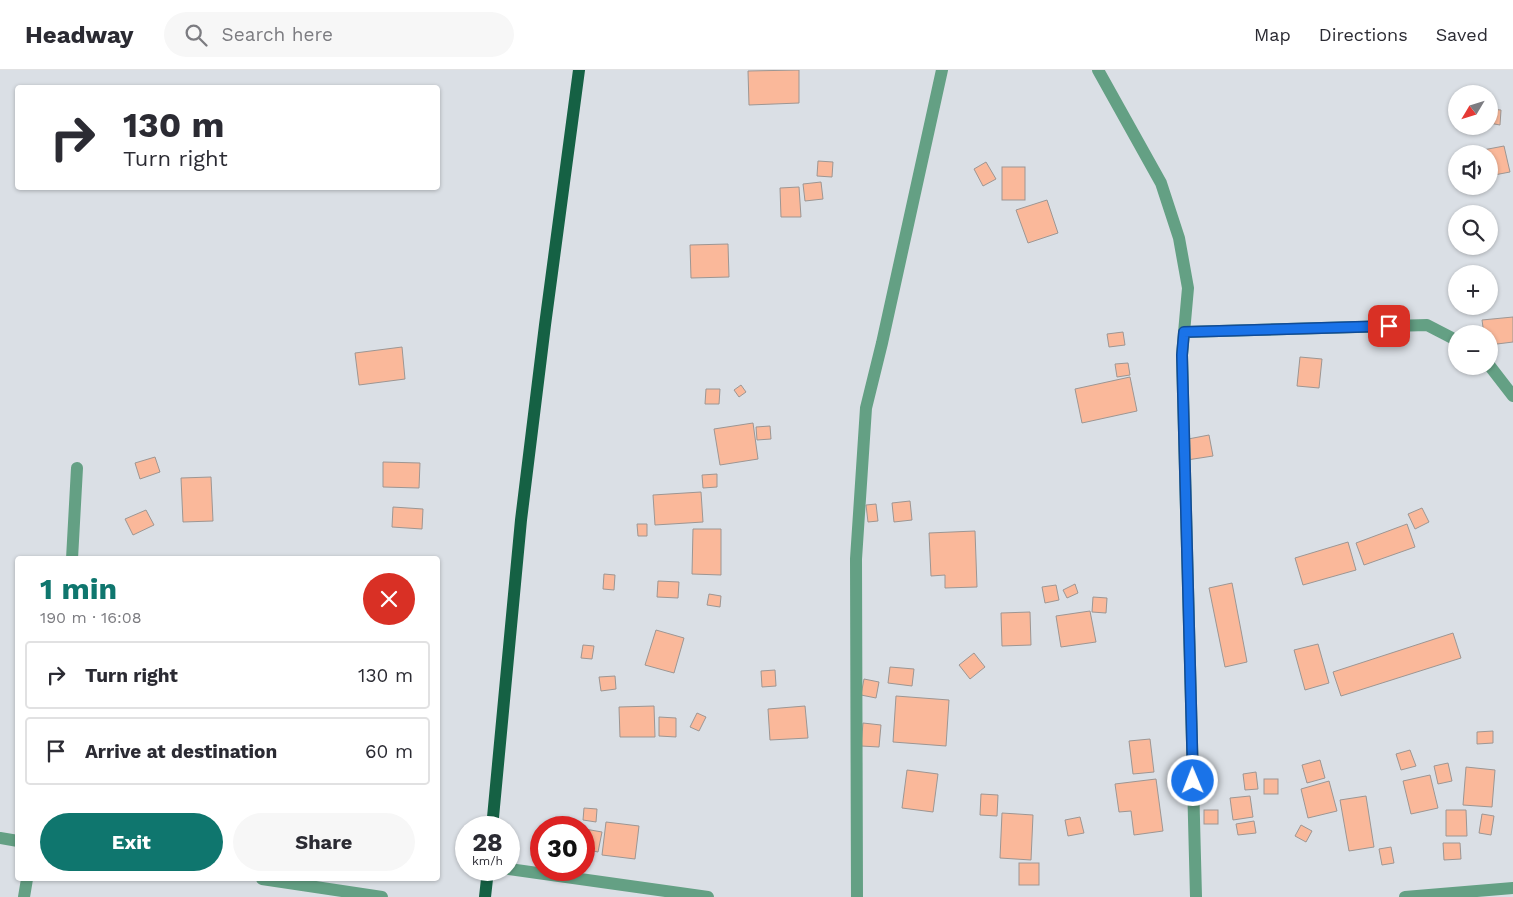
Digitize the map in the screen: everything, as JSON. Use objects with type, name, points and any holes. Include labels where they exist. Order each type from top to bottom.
[{"type":"main road","points":[[493,816],[522,510],[580,70]]},
{"type":"main road","points":[[485,897],[487,881]]},
{"type":"street","points":[[857,897],[856,559],[866,408],[942,70]]},
{"type":"street","points":[[1098,70],[1161,183],[1179,238],[1188,288],[1182,355],[1196,897]]},
{"type":"street","points":[[1184,332],[1427,325],[1448,336]]},
{"type":"street","points":[[1497,375],[1513,396]]},
{"type":"street","points":[[72,556],[77,468]]},
{"type":"street","points":[[0,838],[15,840]]},
{"type":"street","points":[[520,871],[708,897]]},
{"type":"street","points":[[24,897],[27,881]]},
{"type":"street","points":[[275,881],[382,897]]},
{"type":"street","points":[[1406,897],[1513,888]]},
{"type":"building","points":[[799,70],[799,103],[749,105],[748,71]]},
{"type":"building","points":[[1498,110],[1501,110],[1500,125],[1498,125]]},
{"type":"building","points":[[1504,146],[1510,172],[1498,174],[1498,147]]},
{"type":"building","points":[[818,161],[833,162],[832,177],[817,176]]},
{"type":"building","points":[[986,162],[996,179],[983,186],[974,169]]},
{"type":"building","points":[[1002,167],[1025,167],[1025,200],[1002,200]]},
{"type":"building","points":[[821,182],[823,199],[805,201],[803,184]]},
{"type":"building","points":[[799,187],[801,217],[781,217],[780,188]]},
{"type":"building","points":[[1047,200],[1058,233],[1028,243],[1016,210]]},
{"type":"building","points":[[728,244],[729,277],[691,278],[690,245]]},
{"type":"building","points":[[1513,317],[1513,342],[1498,344],[1498,325],[1483,325],[1482,320]]},
{"type":"building","points":[[1123,332],[1125,345],[1109,347],[1107,334]]},
{"type":"building","points":[[402,347],[405,379],[359,385],[355,353]]},
{"type":"building","points":[[1300,357],[1322,359],[1319,388],[1297,386]]},
{"type":"building","points":[[1128,363],[1130,375],[1117,377],[1115,364]]},
{"type":"building","points":[[1130,377],[1137,411],[1082,423],[1075,389]]},
{"type":"building","points":[[741,385],[746,392],[739,397],[734,390]]},
{"type":"building","points":[[706,389],[720,389],[719,404],[705,404]]},
{"type":"building","points":[[753,423],[758,459],[720,465],[714,429]]},
{"type":"building","points":[[770,426],[771,439],[757,440],[756,427]]},
{"type":"building","points":[[1209,435],[1213,456],[1187,460],[1183,440]]},
{"type":"building","points":[[155,457],[160,472],[140,479],[135,463]]},
{"type":"building","points":[[383,462],[420,463],[419,488],[383,487]]},
{"type":"building","points":[[717,474],[717,487],[703,488],[702,475]]},
{"type":"building","points":[[211,477],[213,521],[183,522],[181,478]]},
{"type":"building","points":[[701,492],[703,522],[655,525],[653,495]]},
{"type":"building","points":[[910,501],[912,520],[894,522],[892,503]]},
{"type":"building","points":[[876,504],[878,521],[868,522],[866,505]]},
{"type":"building","points":[[393,507],[423,509],[422,529],[392,527]]},
{"type":"building","points":[[1422,508],[1429,522],[1415,529],[1408,514]]},
{"type":"building","points":[[146,510],[154,525],[133,535],[125,519]]},
{"type":"building","points":[[637,524],[647,524],[647,536],[638,536]]},
{"type":"building","points":[[1407,524],[1415,547],[1364,565],[1356,543]]},
{"type":"building","points":[[693,529],[721,529],[721,575],[692,574]]},
{"type":"building","points":[[975,531],[977,587],[945,588],[945,575],[931,576],[929,533]]},
{"type":"building","points":[[1348,542],[1356,570],[1303,585],[1295,558]]},
{"type":"building","points":[[604,574],[615,575],[614,590],[603,589]]},
{"type":"building","points":[[658,581],[679,582],[678,598],[657,597]]},
{"type":"building","points":[[1232,583],[1247,662],[1225,667],[1209,588]]},
{"type":"building","points":[[1075,584],[1078,593],[1067,598],[1063,590]]},
{"type":"building","points":[[1056,585],[1059,600],[1045,603],[1042,587]]},
{"type":"building","points":[[709,594],[721,596],[720,607],[707,605]]},
{"type":"building","points":[[1093,597],[1107,598],[1106,613],[1092,612]]},
{"type":"building","points":[[1090,611],[1096,642],[1061,647],[1056,616]]},
{"type":"building","points":[[1030,612],[1031,645],[1002,646],[1001,613]]},
{"type":"building","points":[[656,630],[684,638],[674,673],[645,665]]},
{"type":"building","points":[[1453,633],[1461,658],[1341,696],[1333,672]]},
{"type":"building","points":[[1318,644],[1329,683],[1305,690],[1294,650]]},
{"type":"building","points":[[583,645],[594,646],[592,659],[581,658]]},
{"type":"building","points":[[974,653],[985,667],[970,679],[959,665]]},
{"type":"building","points":[[890,667],[914,669],[912,686],[888,683]]},
{"type":"building","points":[[775,670],[776,686],[762,687],[761,671]]},
{"type":"building","points":[[615,676],[616,689],[601,691],[599,677]]},
{"type":"building","points":[[864,679],[879,682],[876,698],[861,695]]},
{"type":"building","points":[[896,696],[949,700],[946,746],[893,742]]},
{"type":"building","points":[[654,706],[655,737],[620,737],[619,707]]},
{"type":"building","points":[[805,706],[808,738],[770,740],[768,709]]},
{"type":"building","points":[[697,713],[706,717],[699,731],[690,727]]},
{"type":"building","points":[[659,717],[676,718],[676,737],[659,736]]},
{"type":"building","points":[[863,723],[881,725],[879,747],[861,746]]},
{"type":"building","points":[[1493,731],[1493,743],[1477,744],[1477,732]]},
{"type":"building","points":[[1150,739],[1154,772],[1133,774],[1129,741]]},
{"type":"building","points":[[1410,750],[1416,766],[1401,770],[1396,754]]},
{"type":"building","points":[[1320,760],[1325,778],[1307,783],[1302,765]]},
{"type":"building","points":[[1448,763],[1452,781],[1438,784],[1434,766]]},
{"type":"building","points":[[1466,767],[1495,770],[1492,807],[1463,805]]},
{"type":"building","points":[[907,770],[938,774],[933,812],[902,808]]},
{"type":"building","points":[[1256,772],[1258,789],[1245,790],[1243,774]]},
{"type":"building","points":[[1430,775],[1438,808],[1411,814],[1403,781]]},
{"type":"building","points":[[1156,779],[1163,831],[1134,835],[1131,811],[1119,812],[1115,784]]},
{"type":"building","points":[[1264,779],[1278,779],[1278,794],[1264,794]]},
{"type":"building","points":[[1329,781],[1337,811],[1308,818],[1301,789]]},
{"type":"building","points":[[981,794],[998,795],[997,816],[980,815]]},
{"type":"building","points":[[1250,796],[1253,817],[1233,820],[1230,798]]},
{"type":"building","points":[[1366,796],[1374,847],[1349,851],[1340,800]]},
{"type":"building","points":[[584,808],[597,809],[596,822],[595,816],[583,816]]},
{"type":"building","points":[[1204,810],[1218,810],[1218,824],[1204,824]]},
{"type":"building","points":[[1446,810],[1466,810],[1467,836],[1446,836]]},
{"type":"building","points":[[1002,813],[1033,815],[1031,860],[1000,858]]},
{"type":"building","points":[[1482,814],[1494,816],[1491,835],[1479,833]]},
{"type":"building","points":[[1080,817],[1084,833],[1068,836],[1065,820]]},
{"type":"building","points":[[1254,821],[1256,833],[1238,835],[1236,824]]},
{"type":"building","points":[[606,822],[639,826],[635,859],[602,855]]},
{"type":"building","points":[[1301,825],[1312,831],[1306,842],[1295,836]]},
{"type":"building","points":[[595,831],[602,832],[598,852],[595,851]]},
{"type":"building","points":[[1443,843],[1460,843],[1461,859],[1444,860]]},
{"type":"building","points":[[1391,847],[1394,863],[1382,865],[1379,849]]},
{"type":"building","points":[[1019,863],[1039,863],[1039,885],[1019,885]]},
{"type":"route","points":[[1193,781],[1182,355],[1184,332],[1389,326]]}]
